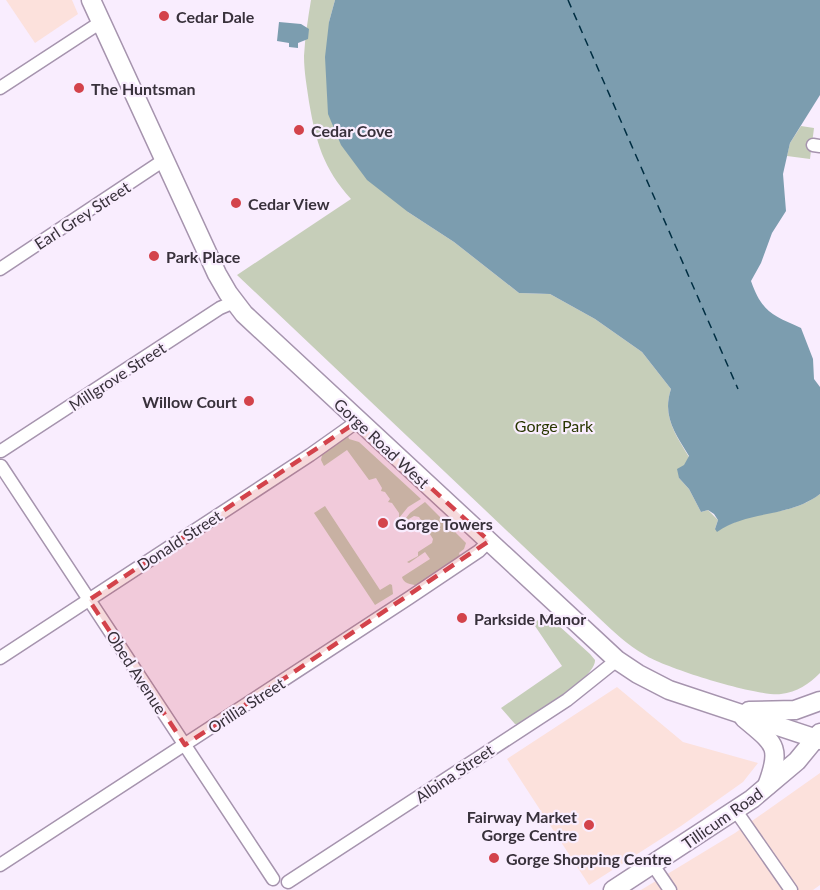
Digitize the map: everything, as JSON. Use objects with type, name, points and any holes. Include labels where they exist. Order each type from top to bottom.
[{"type":"main road","name":"Gorge Road West","points":[[91,0],[217,274],[234,302],[262,332],[617,660],[662,687],[819,737]]},
{"type":"main road","points":[[735,711],[795,710],[820,701]]},
{"type":"main road","points":[[735,711],[774,746],[774,766],[767,786]]},
{"type":"main road","name":"Tillicum Road","points":[[613,890],[736,811],[796,761],[819,737]]},
{"type":"street","points":[[0,88],[101,22]]},
{"type":"street","name":"Earl Grey Street","points":[[0,269],[164,160]]},
{"type":"street","name":"Millgrove Street","points":[[1,451],[220,308],[234,302]]},
{"type":"street","name":"Donald Street","points":[[0,658],[310,455],[358,421]]},
{"type":"street","points":[[0,466],[5,459],[1,451]]},
{"type":"street","name":"Obed Avenue","points":[[0,466],[185,745],[271,885]]},
{"type":"street","name":"Orillia Street","points":[[0,865],[469,558],[489,542]]},
{"type":"street","name":"Albina Street","points":[[289,886],[567,700],[617,660]]},
{"type":"street","points":[[736,811],[791,890]]},
{"type":"street","points":[[653,865],[669,890]]},
{"type":"street","points":[[271,885],[282,878],[289,886]]},
{"type":"highlighted area","points":[[358,421],[489,541],[185,745],[89,600]]},
{"type":"shaded area","points":[[6,0],[72,0],[78,14],[35,43]]},
{"type":"shaded area","points":[[617,687],[683,742],[758,763],[743,782],[681,826],[589,885],[507,759]]},
{"type":"shaded area","points":[[820,773],[820,885],[813,890],[641,890],[735,833]]},
{"type":"green space","name":"Gorge Park","points":[[311,0],[335,0],[329,22],[408,212],[454,242],[519,293],[550,294],[595,319],[642,352],[671,389],[668,408],[671,424],[689,457],[679,478],[689,489],[701,512],[708,510],[718,520],[715,529],[752,516],[797,506],[820,494],[820,673],[807,684],[781,694],[753,691],[671,667],[632,647],[237,275],[351,199],[341,188],[327,165],[318,142],[312,116],[304,56]]},
{"type":"green space","points":[[801,126],[814,128],[810,159],[787,156],[790,143]]},
{"type":"green space","points":[[348,436],[349,439],[359,442],[421,499],[408,507],[399,518],[399,513],[392,503],[388,502],[390,499],[385,492],[381,491],[382,488],[376,478],[369,480],[347,450],[324,466],[321,460],[322,455]]},
{"type":"green space","points":[[425,502],[466,543],[464,549],[459,553],[460,556],[417,585],[412,585],[402,577],[430,559],[425,552],[409,563],[407,562],[418,556],[418,552],[432,543],[433,539],[419,517],[414,516],[402,523],[410,513]]},
{"type":"green space","points":[[325,506],[380,590],[390,584],[393,594],[375,605],[314,513]]},
{"type":"green space","points":[[547,615],[590,654],[595,660],[593,668],[563,695],[515,724],[501,708],[562,666],[533,623]]},
{"type":"water","points":[[335,0],[820,0],[820,95],[790,143],[783,174],[786,211],[772,233],[761,263],[751,281],[759,300],[769,311],[782,320],[801,328],[813,359],[814,379],[820,387],[820,494],[795,507],[742,520],[717,532],[715,529],[718,520],[714,514],[708,510],[701,512],[689,489],[679,478],[677,469],[684,465],[689,456],[671,424],[668,408],[671,389],[642,352],[595,319],[550,294],[519,293],[454,242],[408,212],[367,180],[341,145],[328,114],[325,57],[329,22]]},
{"type":"water","points":[[279,22],[301,24],[309,29],[308,39],[298,43],[298,48],[289,47],[289,43],[277,41]]},
{"type":"ferry route","points":[[568,0],[738,389]]},
{"type":"place","name":"Cedar Dale","points":[[164,16]]},
{"type":"place","name":"The Huntsman","points":[[79,88]]},
{"type":"place","name":"Cedar Cove","points":[[299,130]]},
{"type":"place","name":"Cedar View","points":[[236,203]]},
{"type":"place","name":"Park Place","points":[[154,256]]},
{"type":"place","name":"Willow Court","points":[[249,401]]},
{"type":"place","name":"Gorge Towers","points":[[383,523]]},
{"type":"place","name":"Parkside Manor","points":[[462,618]]},
{"type":"place","name":"Fairway Market Gorge Centre","points":[[589,825]]},
{"type":"place","name":"Gorge Shopping Centre","points":[[494,858]]}]
